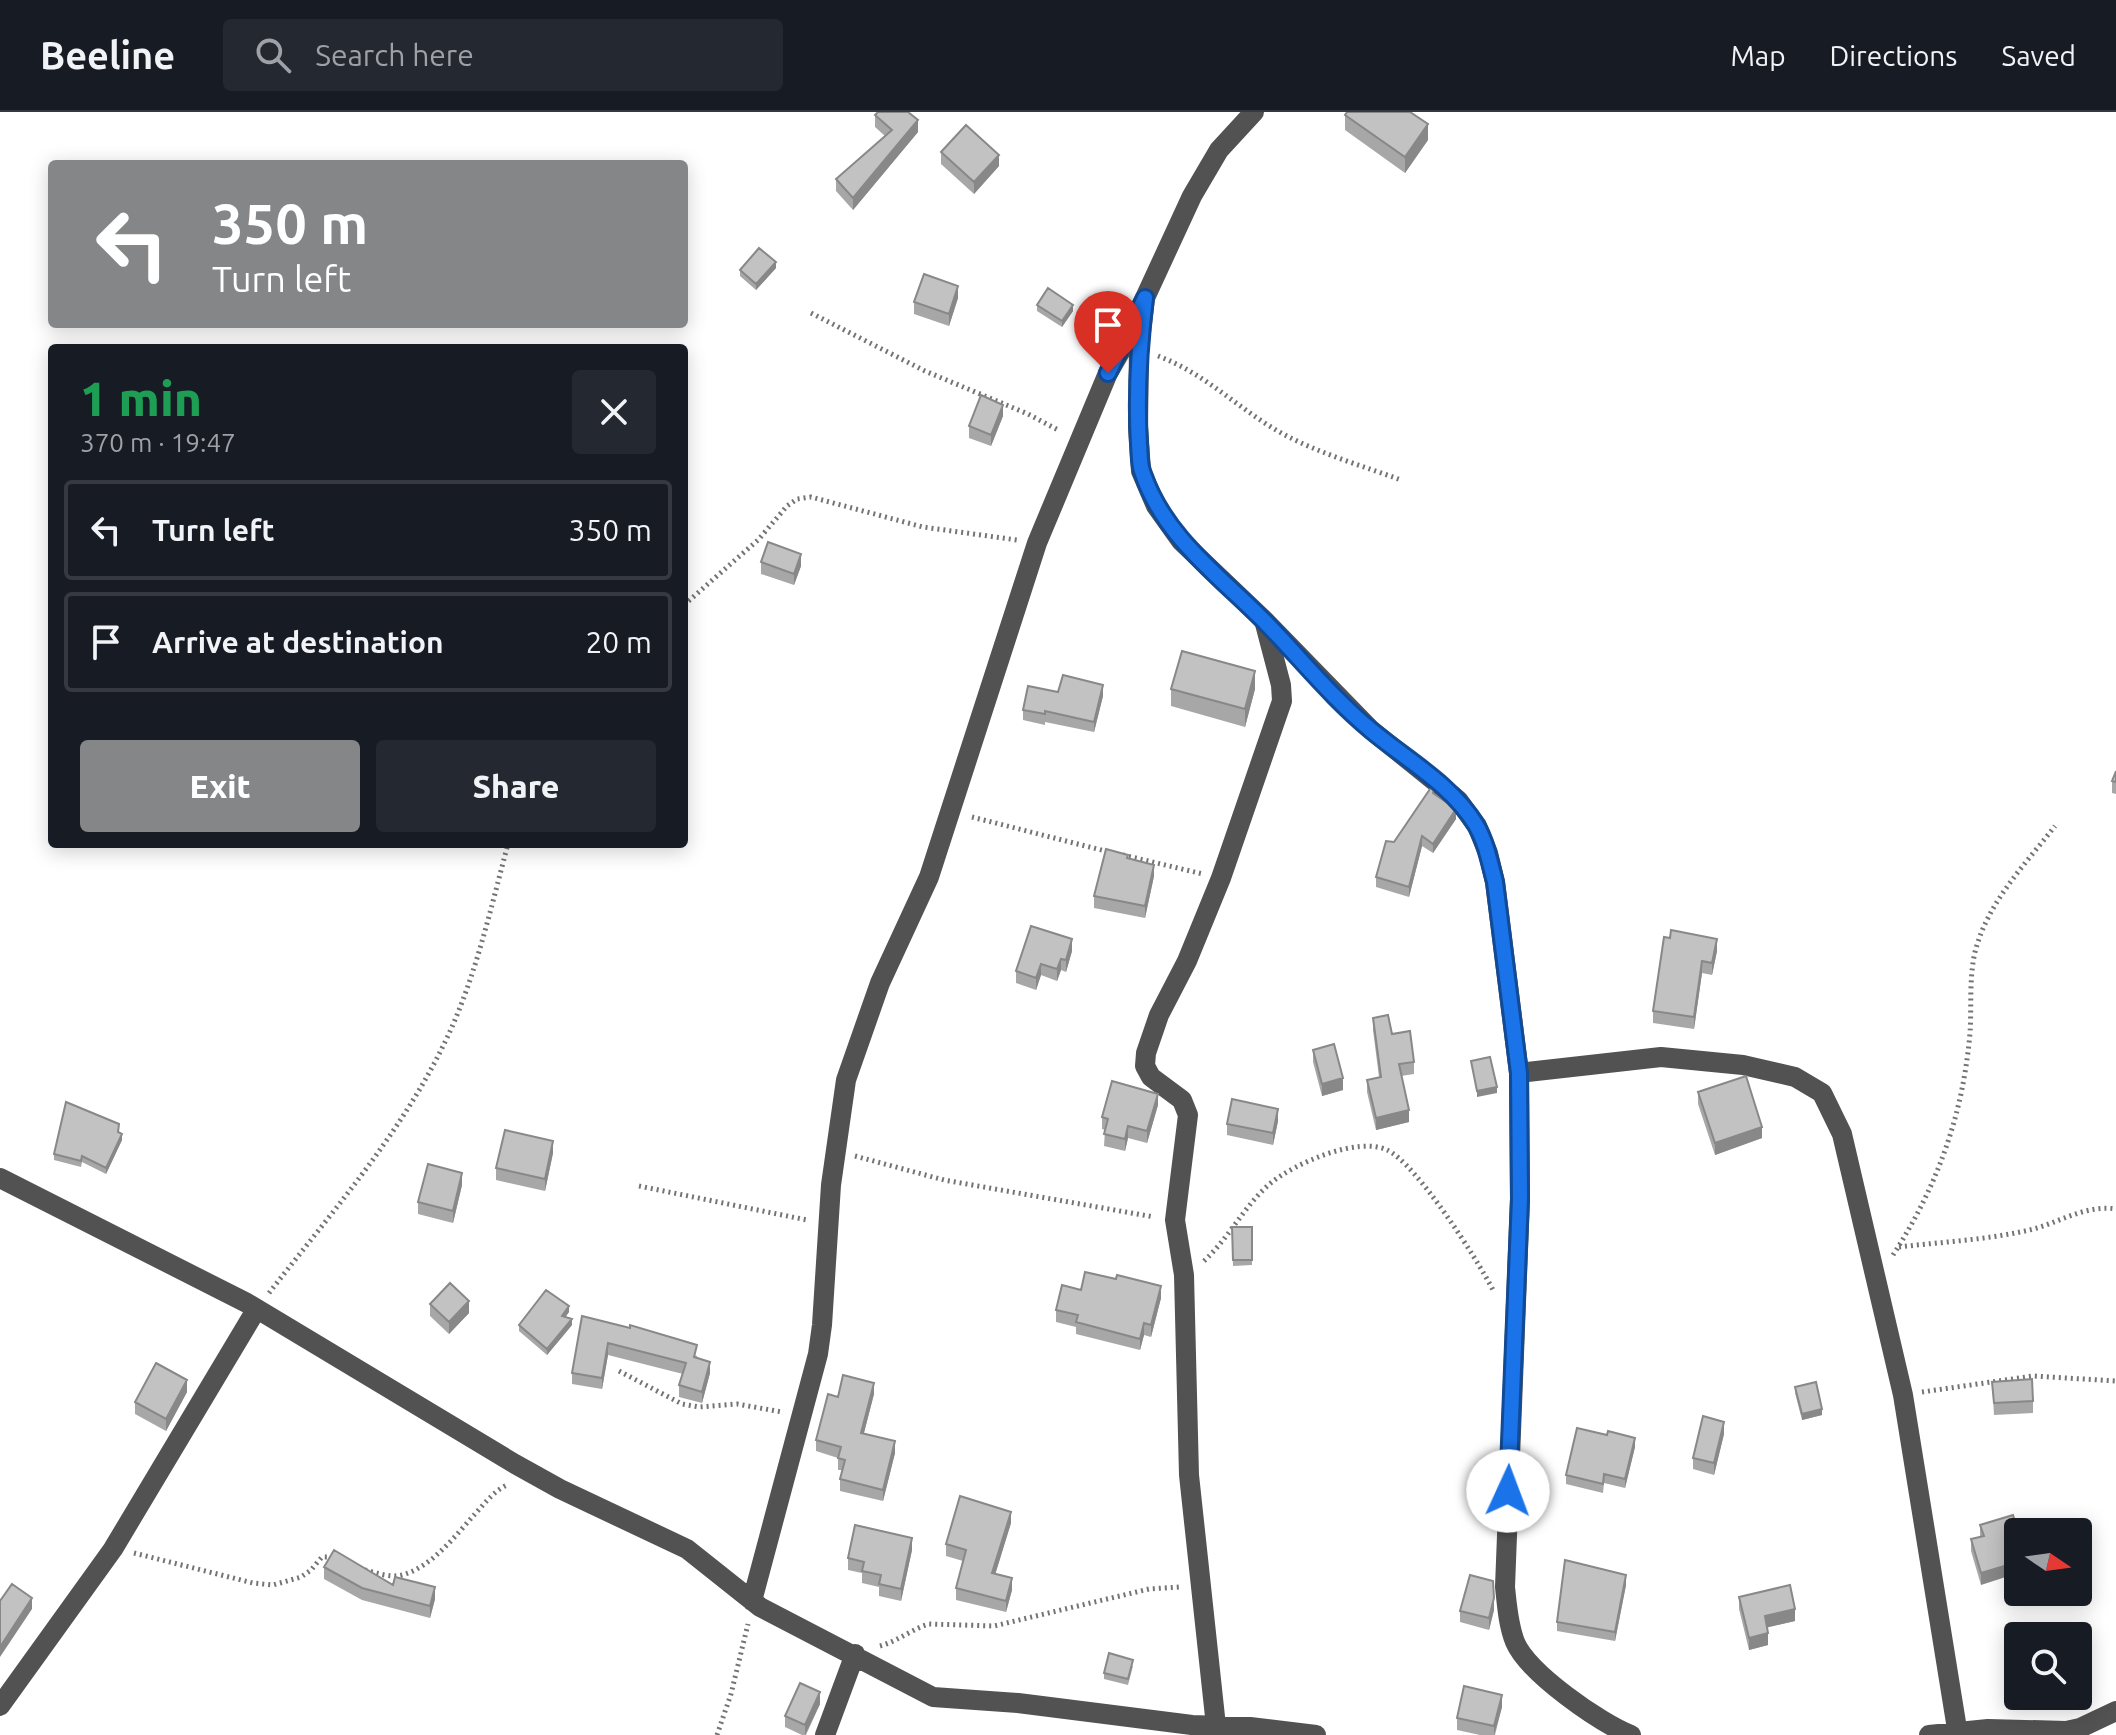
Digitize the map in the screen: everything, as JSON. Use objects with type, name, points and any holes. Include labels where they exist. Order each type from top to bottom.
[{"type":"street","points":[[756,1604],[812,1382],[822,1325],[827,1224],[836,1149],[846,1080],[862,1028],[929,877],[1037,543],[1108,373],[1192,196],[1219,150],[1254,112]]},
{"type":"street","points":[[1145,298],[1139,349],[1138,427],[1141,471],[1156,506],[1181,541],[1264,620],[1370,729],[1458,800],[1477,826],[1488,853],[1495,882],[1519,1073],[1520,1199],[1505,1587],[1508,1615],[1516,1645],[1529,1662],[1587,1710],[1631,1735]]},
{"type":"street","points":[[1216,1726],[1189,1475],[1184,1275],[1175,1220],[1188,1115],[1182,1100],[1151,1077],[1145,1066],[1146,1053],[1159,1015],[1187,961],[1221,878],[1282,701],[1281,685],[1264,620]]},
{"type":"street","points":[[1519,1073],[1661,1057],[1743,1065],[1795,1077],[1822,1093],[1842,1134],[1903,1395],[1958,1733]]},
{"type":"street","points":[[0,1178],[256,1310],[560,1489],[687,1549],[756,1604],[924,1693],[943,1699],[1018,1703],[1181,1724],[1316,1735]]},
{"type":"street","points":[[0,1706],[113,1549],[256,1310]]},
{"type":"street","points":[[825,1735],[855,1654]]},
{"type":"street","points":[[1929,1735],[1988,1729],[2066,1731],[2080,1728],[2116,1711]]},
{"type":"path","points":[[811,313],[925,371],[1028,414],[1079,441]]},
{"type":"path","points":[[1139,349],[1192,370],[1254,417],[1287,436],[1401,480]]},
{"type":"path","points":[[688,601],[714,575],[758,540],[787,506],[797,499],[811,497],[835,502],[923,527],[1037,543]]},
{"type":"path","points":[[951,812],[1221,878]]},
{"type":"path","points":[[1877,1280],[1912,1223],[1949,1144],[1970,1035],[1977,944],[1991,912],[2055,826]]},
{"type":"path","points":[[256,1310],[387,1140],[421,1088],[446,1041],[469,984],[507,848]]},
{"type":"path","points":[[1184,1275],[1211,1254],[1271,1182],[1311,1161],[1364,1144],[1387,1150],[1411,1167],[1494,1292]]},
{"type":"path","points":[[836,1149],[878,1164],[944,1180],[1175,1220]]},
{"type":"path","points":[[639,1186],[827,1224]]},
{"type":"path","points":[[1898,1247],[2024,1232],[2088,1210],[2116,1209]]},
{"type":"path","points":[[619,1371],[682,1404],[699,1407],[737,1404],[803,1416]]},
{"type":"path","points":[[1903,1395],[2033,1376],[2116,1381]]},
{"type":"path","points":[[356,1566],[387,1576],[401,1575],[415,1569],[450,1542],[499,1489],[508,1484],[518,1484]]},
{"type":"path","points":[[113,1549],[169,1560],[253,1583],[273,1585],[301,1577],[322,1557],[329,1555],[337,1558]]},
{"type":"path","points":[[855,1654],[898,1641],[929,1624],[994,1626],[1149,1589],[1201,1586]]},
{"type":"path","points":[[717,1735],[731,1694],[745,1630],[756,1604]]},
{"type":"building","points":[[878,112],[908,112],[918,120],[853,198],[836,179],[892,130],[875,115]]},
{"type":"building","points":[[1347,112],[1410,112],[1428,124],[1405,157],[1345,115]]},
{"type":"building","points":[[966,125],[999,155],[974,182],[941,152]]},
{"type":"building","points":[[759,248],[776,262],[756,284],[740,270]]},
{"type":"building","points":[[924,274],[958,286],[949,314],[914,302]]},
{"type":"building","points":[[1048,288],[1073,305],[1062,321],[1037,305]]},
{"type":"building","points":[[981,395],[1003,405],[991,435],[969,426]]},
{"type":"building","points":[[768,542],[801,554],[794,574],[761,562]]},
{"type":"building","points":[[1182,651],[1255,671],[1245,709],[1171,689]]},
{"type":"building","points":[[1063,675],[1103,685],[1094,722],[1045,711],[1045,714],[1023,710],[1028,686],[1058,692]]},
{"type":"building","points":[[1432,786],[1433,793],[1456,809],[1433,844],[1422,836],[1409,887],[1376,877],[1386,841],[1394,842]]},
{"type":"building","points":[[1106,849],[1154,865],[1145,906],[1094,896]]},
{"type":"building","points":[[1031,926],[1072,939],[1066,960],[1061,959],[1057,969],[1041,964],[1036,978],[1016,971]]},
{"type":"building","points":[[1671,930],[1717,939],[1712,963],[1702,961],[1694,1017],[1653,1011],[1664,937],[1670,938]]},
{"type":"building","points":[[1388,1015],[1392,1034],[1410,1031],[1414,1062],[1399,1064],[1409,1110],[1376,1118],[1367,1080],[1381,1077],[1373,1018]]},
{"type":"building","points":[[1334,1044],[1343,1078],[1322,1084],[1313,1050]]},
{"type":"building","points":[[1490,1057],[1497,1087],[1477,1091],[1471,1061]]},
{"type":"building","points":[[1746,1076],[1762,1127],[1715,1143],[1698,1092]]},
{"type":"building","points":[[1112,1081],[1158,1094],[1147,1131],[1128,1126],[1125,1139],[1104,1134],[1108,1119],[1102,1117]]},
{"type":"building","points":[[1232,1099],[1278,1109],[1273,1133],[1227,1124]]},
{"type":"building","points":[[66,1102],[119,1124],[118,1132],[122,1134],[106,1168],[82,1156],[81,1161],[54,1154]]},
{"type":"building","points":[[505,1130],[553,1141],[545,1179],[496,1168]]},
{"type":"building","points":[[428,1164],[462,1173],[453,1211],[418,1202]]},
{"type":"building","points":[[1232,1227],[1252,1227],[1252,1260],[1233,1260]]},
{"type":"building","points":[[1085,1272],[1116,1279],[1117,1275],[1161,1286],[1151,1325],[1144,1323],[1140,1339],[1076,1322],[1078,1315],[1056,1310],[1062,1285],[1081,1290]]},
{"type":"building","points":[[450,1283],[469,1301],[449,1322],[430,1304]]},
{"type":"building","points":[[546,1290],[569,1306],[562,1316],[572,1319],[547,1349],[519,1325]]},
{"type":"building","points":[[582,1316],[630,1328],[630,1325],[697,1345],[694,1357],[710,1362],[702,1392],[679,1385],[686,1363],[608,1343],[602,1378],[572,1373]]},
{"type":"building","points":[[156,1363],[187,1380],[166,1419],[135,1402]]},
{"type":"building","points":[[843,1375],[874,1383],[861,1433],[895,1441],[883,1490],[840,1479],[845,1460],[838,1458],[841,1447],[816,1440],[828,1394],[838,1397]]},
{"type":"building","points":[[2032,1379],[2033,1401],[1994,1403],[1992,1382]]},
{"type":"building","points":[[1816,1382],[1822,1409],[1802,1414],[1795,1387]]},
{"type":"building","points":[[1703,1416],[1724,1422],[1714,1463],[1693,1458]]},
{"type":"building","points":[[1577,1428],[1635,1438],[1625,1479],[1604,1474],[1603,1484],[1566,1475]]},
{"type":"building","points":[[960,1496],[1011,1512],[992,1573],[1012,1578],[1006,1601],[956,1588],[966,1550],[946,1544]]},
{"type":"building","points":[[2013,1515],[2014,1518],[2004,1518],[2004,1566],[1981,1573],[1971,1539],[1984,1536],[1980,1525]]},
{"type":"building","points":[[855,1525],[912,1538],[901,1589],[879,1584],[881,1575],[862,1571],[864,1562],[848,1558]]},
{"type":"building","points":[[334,1550],[393,1585],[395,1577],[435,1587],[430,1606],[362,1588],[324,1567]]},
{"type":"building","points":[[1565,1560],[1626,1575],[1615,1632],[1557,1622]]},
{"type":"building","points":[[1470,1575],[1493,1581],[1494,1598],[1489,1618],[1460,1611]]},
{"type":"building","points":[[12,1584],[32,1598],[0,1647],[0,1601]]},
{"type":"building","points":[[1790,1585],[1795,1609],[1765,1616],[1768,1633],[1749,1638],[1739,1597]]},
{"type":"building","points":[[1109,1653],[1133,1660],[1128,1679],[1104,1673]]},
{"type":"building","points":[[800,1683],[820,1692],[805,1725],[785,1716]]},
{"type":"building","points":[[1464,1686],[1502,1695],[1494,1726],[1457,1718]]},
{"type":"route","points":[[1108,373],[1145,298],[1139,349],[1138,427],[1141,471],[1156,506],[1181,541],[1264,620],[1349,709],[1458,800],[1477,826],[1488,853],[1495,882],[1519,1073],[1520,1199],[1508,1491]]}]
